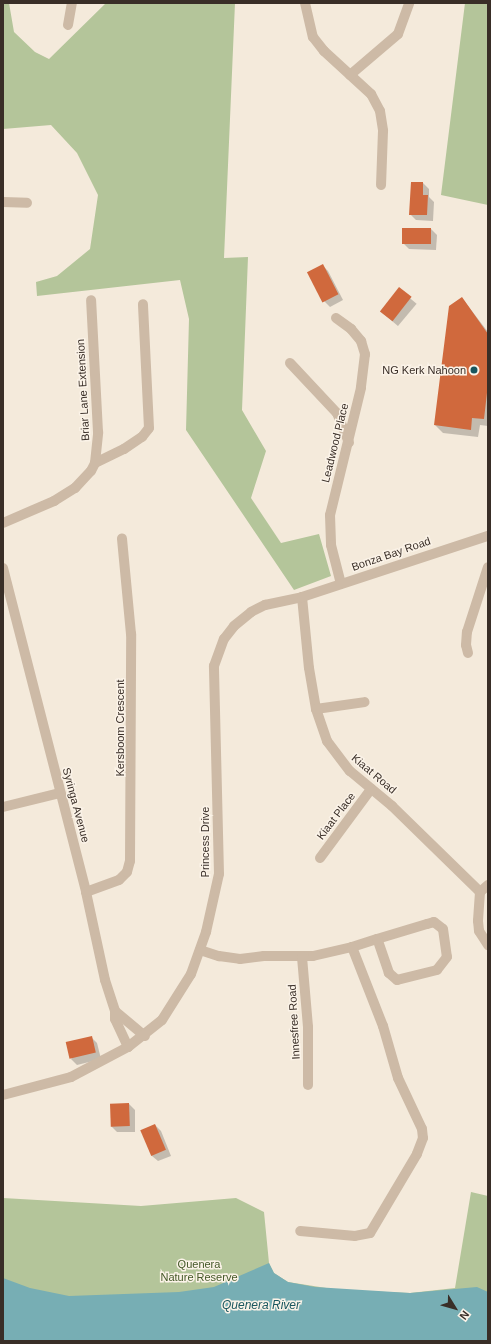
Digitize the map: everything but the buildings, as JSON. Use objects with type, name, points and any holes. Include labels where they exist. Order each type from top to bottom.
[{"type":"street","points":[[68,25],[72,3]]},
{"type":"street","points":[[305,3],[313,37],[371,94],[380,111],[383,142],[381,185]]},
{"type":"street","points":[[350,75],[398,34],[409,3]]},
{"type":"street","points":[[3,202],[27,203]]},
{"type":"street","name":"Briar Lane Extension","points":[[3,523],[26,515],[70,491],[85,478],[95,463],[98,432],[91,300]]},
{"type":"street","points":[[95,463],[124,449],[142,438],[149,428],[143,304]]},
{"type":"street","name":"Leadwood Place","points":[[336,318],[351,329],[360,341],[365,354],[365,368],[349,443],[330,515],[332,545],[341,584]]},
{"type":"street","points":[[290,363],[337,413],[349,443]]},
{"type":"street","name":"Bonza Bay Road","points":[[302,597],[488,536]]},
{"type":"street","name":"Kersboom Crescent","points":[[86,892],[119,880],[126,872],[130,860],[132,634],[122,538]]},
{"type":"street","points":[[468,653],[466,645],[467,632],[488,567]]},
{"type":"street","name":"Syringa Avenue","points":[[3,568],[86,892],[105,980],[115,1011],[115,1019],[128,1047]]},
{"type":"street","name":"Kiaat Road","points":[[302,597],[316,709],[322,730],[335,753],[350,771],[402,814],[480,892]]},
{"type":"street","name":"Princess Drive","points":[[3,1096],[70,1077],[128,1047],[145,1036],[162,1020],[176,1000],[200,950],[213,906],[219,874],[214,686],[217,654],[234,626],[251,612],[265,605],[302,597]]},
{"type":"street","points":[[316,709],[365,702]]},
{"type":"street","name":"Kiaat Place","points":[[320,858],[371,789]]},
{"type":"street","points":[[3,807],[60,792]]},
{"type":"street","points":[[488,885],[480,892],[479,931],[488,945]]},
{"type":"street","points":[[200,950],[232,959],[264,956],[302,957],[352,947],[377,939],[438,923],[443,929],[447,958],[437,970],[397,980],[389,973],[377,939]]},
{"type":"street","points":[[300,1231],[355,1236],[370,1233],[403,1182],[422,1145],[422,1129],[398,1078],[383,1026],[352,947]]},
{"type":"street","name":"Innesfree Road","points":[[302,957],[308,1028],[308,1085]]},
{"type":"street","points":[[115,1011],[145,1036]]},
{"type":"green space","points":[[3,3],[9,3],[14,32],[35,52],[49,59],[106,3],[235,3],[224,258],[248,257],[242,410],[266,451],[251,498],[281,543],[319,534],[331,576],[294,590],[186,430],[189,319],[180,280],[37,296],[36,282],[57,276],[90,249],[98,195],[77,153],[51,125],[3,129]]},
{"type":"green space","points":[[465,3],[488,3],[488,205],[441,195]]},
{"type":"green space","name":"Quenera Nature Reserve","points":[[471,1192],[488,1196],[488,1341],[3,1341],[3,1198],[141,1206],[236,1198],[264,1212],[269,1263],[274,1273],[288,1282],[339,1290],[410,1293],[455,1288]]},
{"type":"water","name":"Quenera River","points":[[269,1263],[274,1273],[288,1282],[315,1287],[410,1293],[477,1287],[488,1292],[488,1341],[3,1341],[3,1278],[30,1288],[69,1296],[179,1292],[214,1287]]},
{"type":"place","name":"NG Kerk Nahoon","points":[[474,370]]}]
